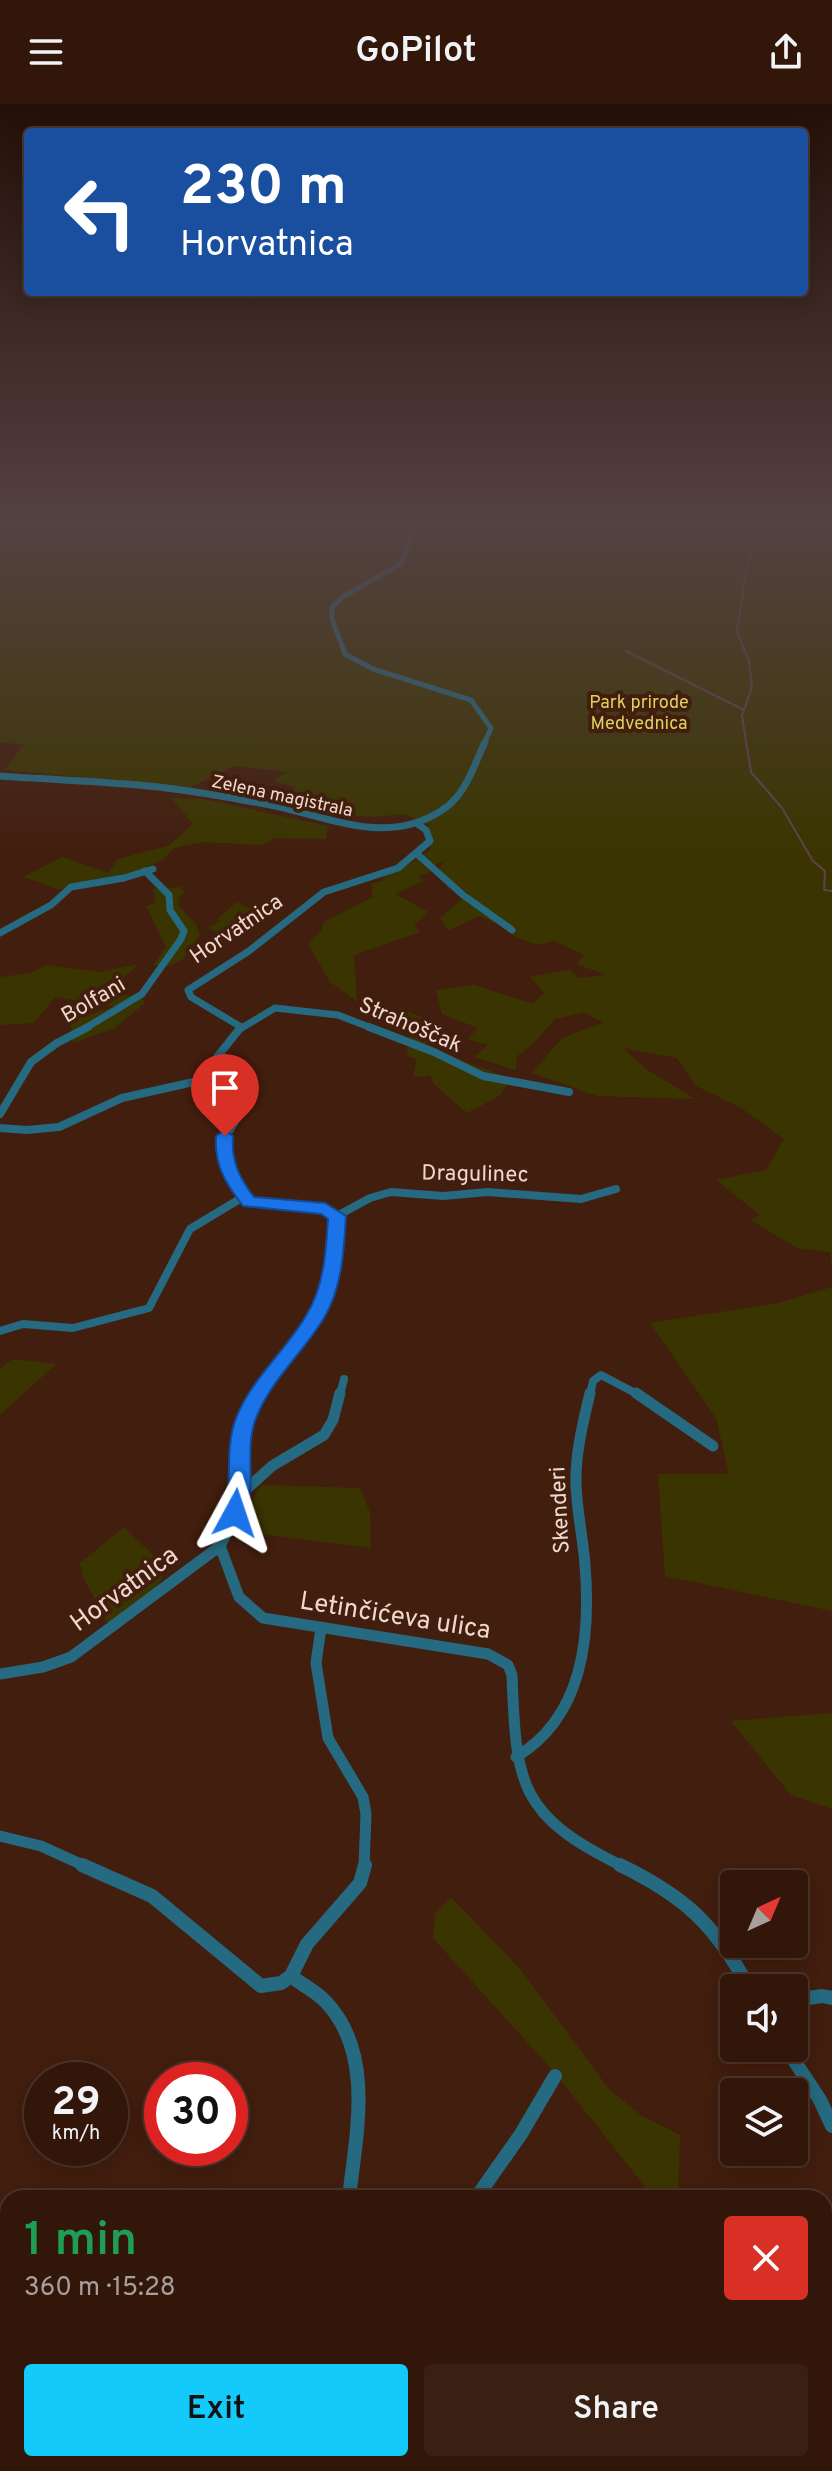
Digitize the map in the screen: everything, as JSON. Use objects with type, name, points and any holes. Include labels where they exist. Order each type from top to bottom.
[{"type":"street","name":"Zelena magistrala","points":[[0,776],[159,787],[279,807],[359,827],[416,823],[442,811],[460,797],[491,728],[471,700],[373,669],[345,654],[337,631]]},
{"type":"street","points":[[416,823],[430,837],[427,845],[416,853],[463,895],[512,930]]},
{"type":"street","name":"Horvatnica","points":[[241,1027],[191,997],[188,990],[249,951],[330,888],[398,868],[416,853]]},
{"type":"street","name":"Bolfani","points":[[0,933],[51,905],[55,897],[68,887],[149,870],[169,895],[170,910],[184,931],[142,994],[99,1024],[52,1046],[30,1063],[22,1073],[14,1097],[0,1114]]},
{"type":"street","name":"Strahoščak","points":[[241,1027],[275,1008],[338,1015],[434,1052],[483,1076],[569,1092]]},
{"type":"street","points":[[0,1128],[27,1130],[59,1127],[122,1098],[198,1081],[241,1027]]},
{"type":"street","points":[[198,1081],[241,1112],[223,1141],[231,1178],[243,1197],[253,1203],[325,1209],[337,1216],[334,1264],[317,1314],[261,1392],[245,1422],[238,1475],[239,1496],[228,1537],[220,1546]]},
{"type":"street","name":"Dragulinec","points":[[337,1216],[375,1195],[391,1192],[443,1196],[488,1192],[584,1199],[616,1189]]},
{"type":"street","points":[[0,1331],[23,1324],[63,1329],[84,1327],[132,1314],[154,1304],[190,1229],[243,1197]]},
{"type":"street","name":"Skenderi","points":[[516,1757],[529,1750],[556,1723],[571,1699],[574,1687],[586,1574],[576,1484],[577,1461],[593,1381],[601,1375],[625,1386],[713,1446]]},
{"type":"street","points":[[239,1496],[272,1466],[324,1435],[333,1420],[344,1379]]},
{"type":"street","name":"Horvatnica","points":[[0,1674],[43,1667],[71,1657],[220,1546]]},
{"type":"street","name":"Letinčićeva ulica","points":[[220,1546],[232,1587],[250,1610],[272,1621],[498,1658],[508,1665],[512,1675],[516,1757],[523,1783],[541,1811],[580,1844],[662,1886],[699,1913],[723,1940],[741,1974]]},
{"type":"street","points":[[0,1836],[41,1846],[152,1896],[261,1986],[281,1983],[291,1976],[307,1944],[360,1883],[365,1864],[366,1814],[363,1797],[328,1738],[316,1663],[321,1628]]},
{"type":"street","points":[[291,1976],[326,2002],[341,2022],[353,2048],[358,2106],[350,2190]]},
{"type":"street","points":[[808,1999],[832,1998]]},
{"type":"street","points":[[795,2062],[820,2100],[832,2126]]},
{"type":"street","points":[[482,2190],[521,2134],[555,2076]]},
{"type":"green space","name":"Park prirode Medvednica","points":[[0,631],[832,631],[832,1268],[830,1252],[797,1248],[751,1220],[760,1215],[716,1180],[766,1170],[784,1139],[740,1107],[696,1086],[677,1058],[623,1048],[646,1069],[695,1099],[597,1096],[532,1073],[562,1038],[603,1023],[584,1012],[555,1019],[530,1047],[517,1056],[516,1070],[474,1057],[488,1045],[468,1039],[478,1028],[442,1014],[436,990],[474,985],[533,1004],[544,993],[530,977],[569,970],[579,978],[606,975],[577,964],[584,955],[555,941],[538,945],[515,937],[501,926],[479,916],[448,931],[440,918],[469,893],[447,888],[448,882],[437,875],[444,861],[428,868],[430,873],[419,876],[423,881],[395,894],[428,912],[414,925],[420,932],[354,955],[357,1001],[330,982],[308,944],[321,931],[324,922],[373,897],[371,884],[384,880],[382,874],[405,867],[430,850],[429,825],[404,814],[342,816],[280,804],[295,787],[274,781],[286,772],[234,766],[190,788],[4,770],[24,745],[0,742]]},
{"type":"green space","points":[[171,798],[204,799],[328,826],[326,839],[273,838],[263,845],[203,842],[174,848],[164,859],[143,869],[85,888],[57,889],[24,877],[62,857],[109,873],[117,859],[168,846],[193,824]]},
{"type":"green space","points":[[181,887],[185,892],[180,896],[178,905],[195,923],[200,934],[192,949],[177,963],[153,965],[166,947],[146,906],[156,903],[153,889]]},
{"type":"green space","points":[[237,902],[252,910],[231,925],[240,929],[222,937],[208,927],[221,921],[218,918]]},
{"type":"green space","points":[[139,964],[107,992],[142,998],[145,1003],[115,1028],[73,1043],[70,1020],[114,1007],[55,997],[34,1023],[0,1025],[0,977],[31,973],[46,965],[99,972]]},
{"type":"green space","points":[[401,1008],[436,1024],[424,1047],[512,1079],[499,1096],[467,1113],[435,1085],[430,1076],[413,1077],[417,1059],[407,1056],[410,1034],[380,1020]]},
{"type":"green space","points":[[832,1287],[832,1611],[665,1576],[658,1474],[729,1474],[716,1418],[650,1323],[779,1303]]},
{"type":"green space","points":[[13,1359],[56,1364],[0,1415],[0,1369]]},
{"type":"green space","points":[[262,1485],[360,1488],[370,1513],[371,1548],[235,1531],[242,1513]]},
{"type":"green space","points":[[124,1527],[166,1568],[158,1586],[108,1624],[83,1577],[80,1563]]},
{"type":"green space","points":[[832,1713],[832,1809],[791,1795],[731,1721]]},
{"type":"green space","points":[[451,1897],[521,1970],[608,2088],[642,2116],[680,2135],[678,2190],[648,2190],[555,2073],[433,1938],[435,1914]]},
{"type":"waterway","points":[[737,631],[749,661],[752,687],[742,716],[751,772],[782,808],[813,861],[825,871],[824,890],[832,891]]},
{"type":"waterway","points":[[626,651],[744,710]]},
{"type":"route","points":[[225,1136],[224,1149],[231,1178],[249,1202],[325,1209],[337,1216],[334,1264],[317,1314],[261,1392],[245,1422],[235,1513]]}]
